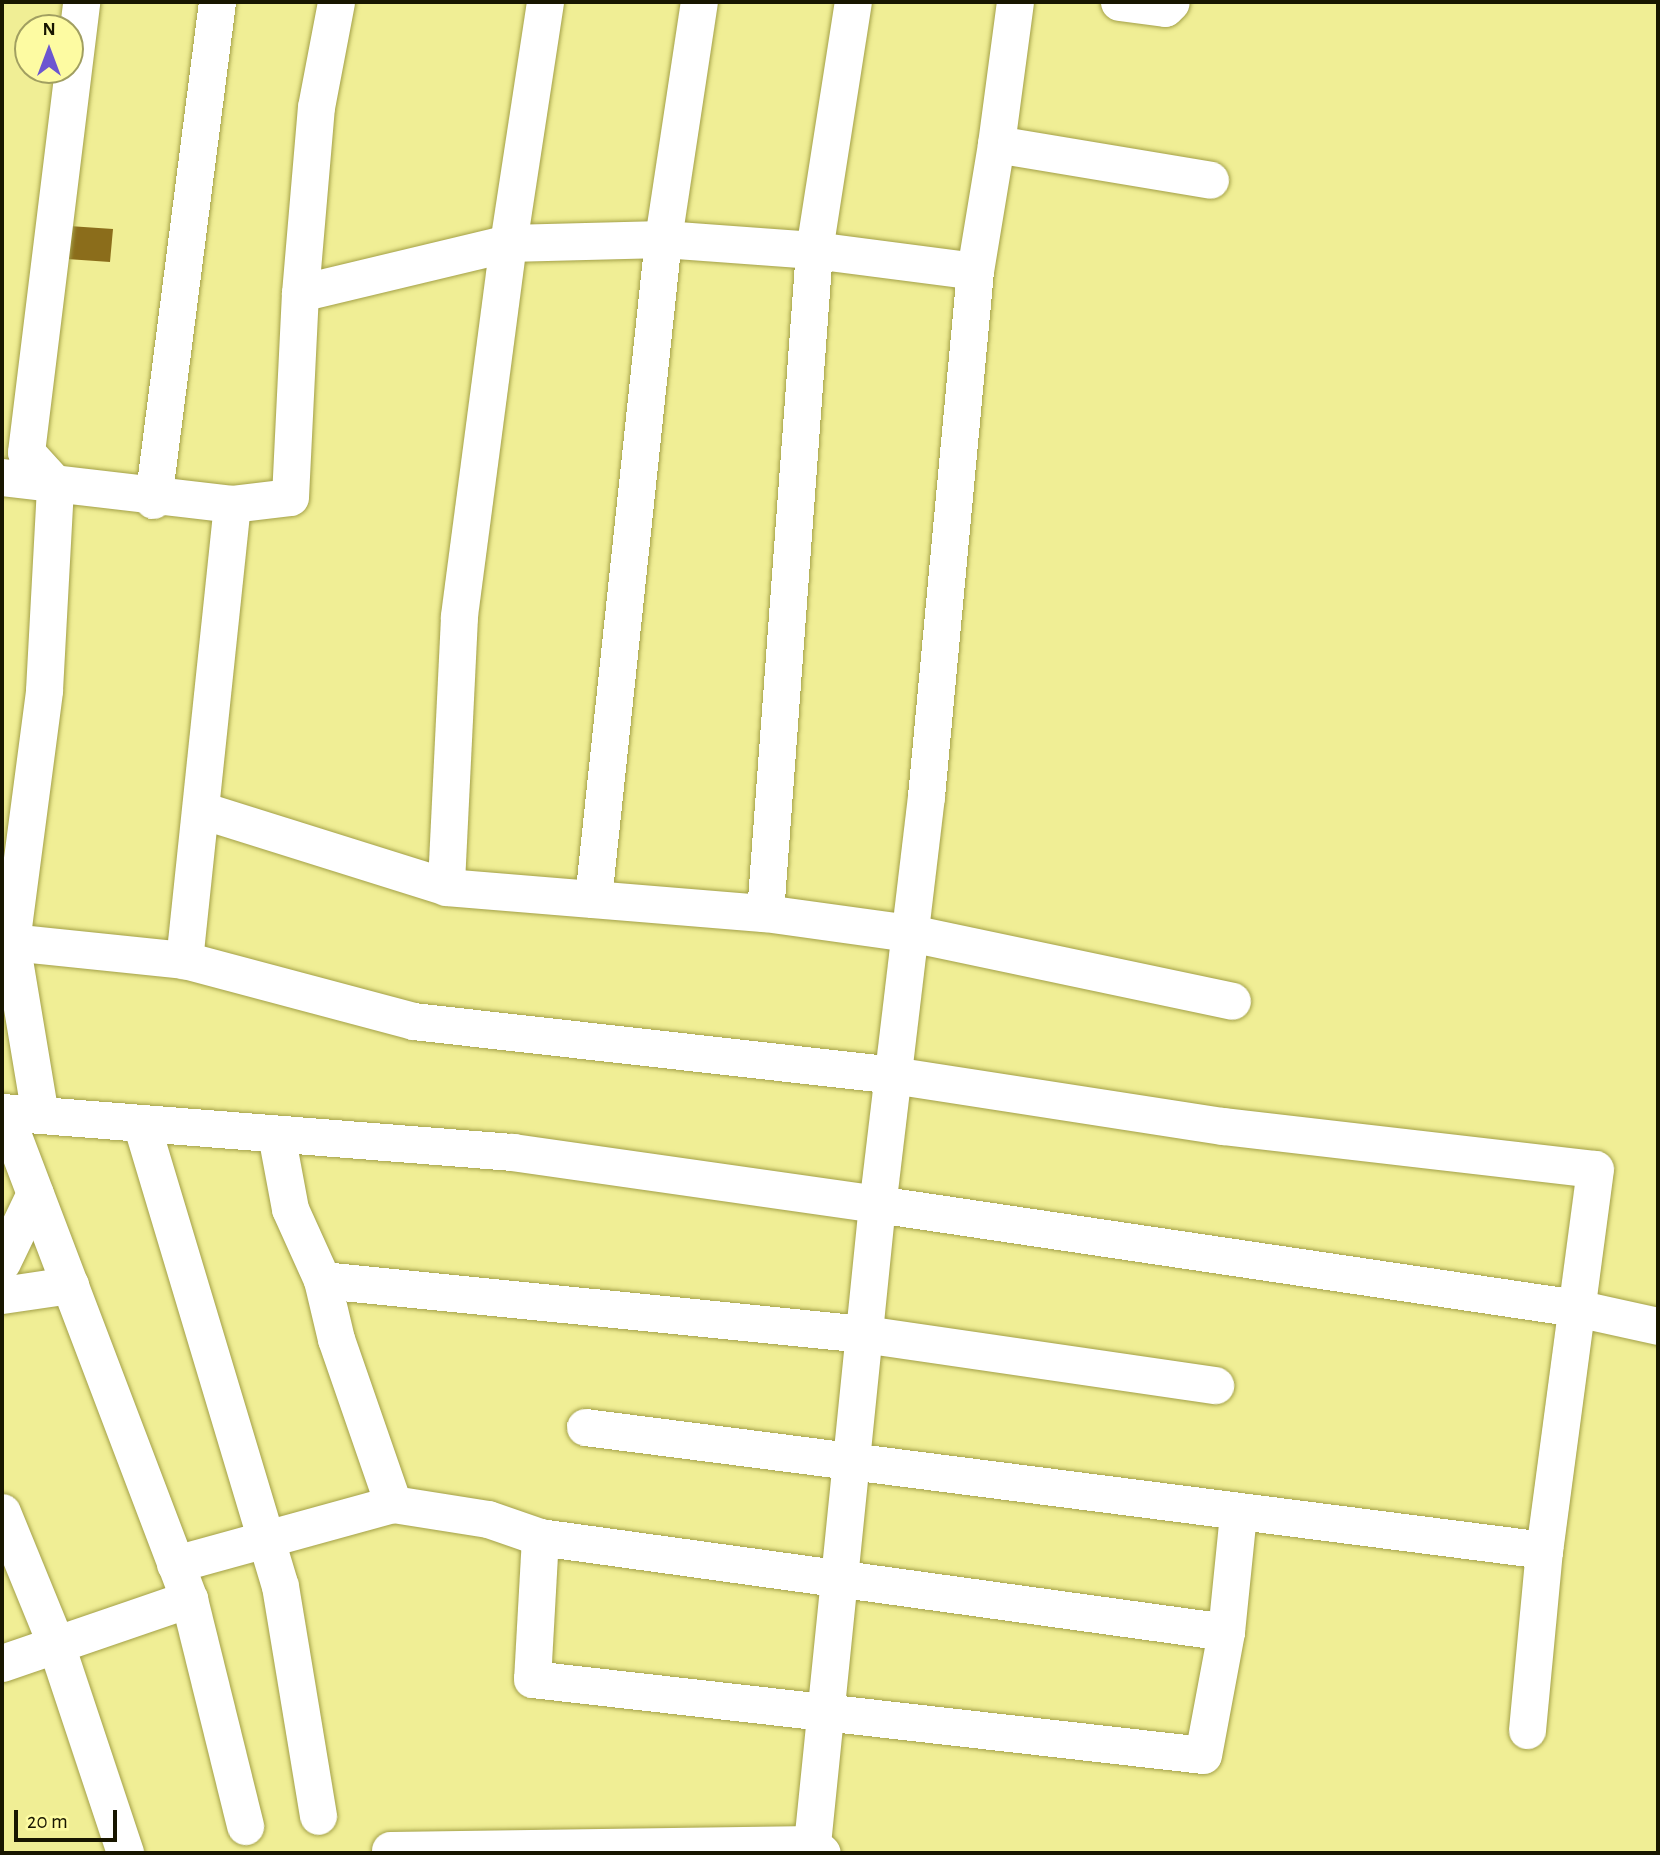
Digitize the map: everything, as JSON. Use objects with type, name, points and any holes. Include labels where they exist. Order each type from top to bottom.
[{"type":"street","points":[[40,1115],[6,942],[44,690],[55,484],[26,452],[81,2]]},
{"type":"street","points":[[153,498],[217,2]]},
{"type":"street","points":[[2,477],[153,498],[232,504],[290,497],[300,293],[316,107],[336,2]]},
{"type":"street","points":[[446,887],[459,617],[508,243],[545,2]]},
{"type":"street","points":[[593,899],[663,239],[699,2]]},
{"type":"street","points":[[765,913],[814,250],[853,2]]},
{"type":"street","points":[[390,1850],[817,1849],[826,1709],[877,1203],[910,933],[975,271],[1016,2]]},
{"type":"street","points":[[1119,2],[1165,8],[1171,2]]},
{"type":"street","points":[[996,144],[1210,180]]},
{"type":"street","points":[[300,293],[508,243],[663,239],[814,250],[975,271]]},
{"type":"street","points":[[184,960],[232,504]]},
{"type":"street","points":[[201,810],[446,887],[765,913],[910,933],[1232,1001]]},
{"type":"street","points":[[6,942],[184,960],[413,1021],[893,1075],[1223,1126],[1595,1169],[1544,1550],[1527,1730]]},
{"type":"street","points":[[245,1826],[189,1600],[3,1112],[512,1152],[877,1203],[1576,1308],[1658,1326]]},
{"type":"street","points":[[141,1123],[280,1586],[318,1816]]},
{"type":"street","points":[[276,1133],[290,1209],[322,1280],[336,1339],[393,1504]]},
{"type":"street","points":[[2,1262],[35,1193]]},
{"type":"street","points":[[322,1280],[864,1334],[1215,1385]]},
{"type":"street","points":[[2,1295],[70,1285]]},
{"type":"street","points":[[585,1427],[852,1459],[1238,1513],[1544,1550]]},
{"type":"street","points":[[176,1564],[393,1504],[488,1519],[540,1538],[839,1581],[1066,1607],[1226,1632]]},
{"type":"street","points":[[2,1512],[55,1645],[125,1853]]},
{"type":"street","points":[[540,1538],[532,1679],[826,1709],[1203,1755],[1226,1632],[1238,1513]]},
{"type":"street","points":[[2,1663],[189,1600]]},
{"type":"building","points":[[69,226],[113,229],[110,262],[67,259]]}]
